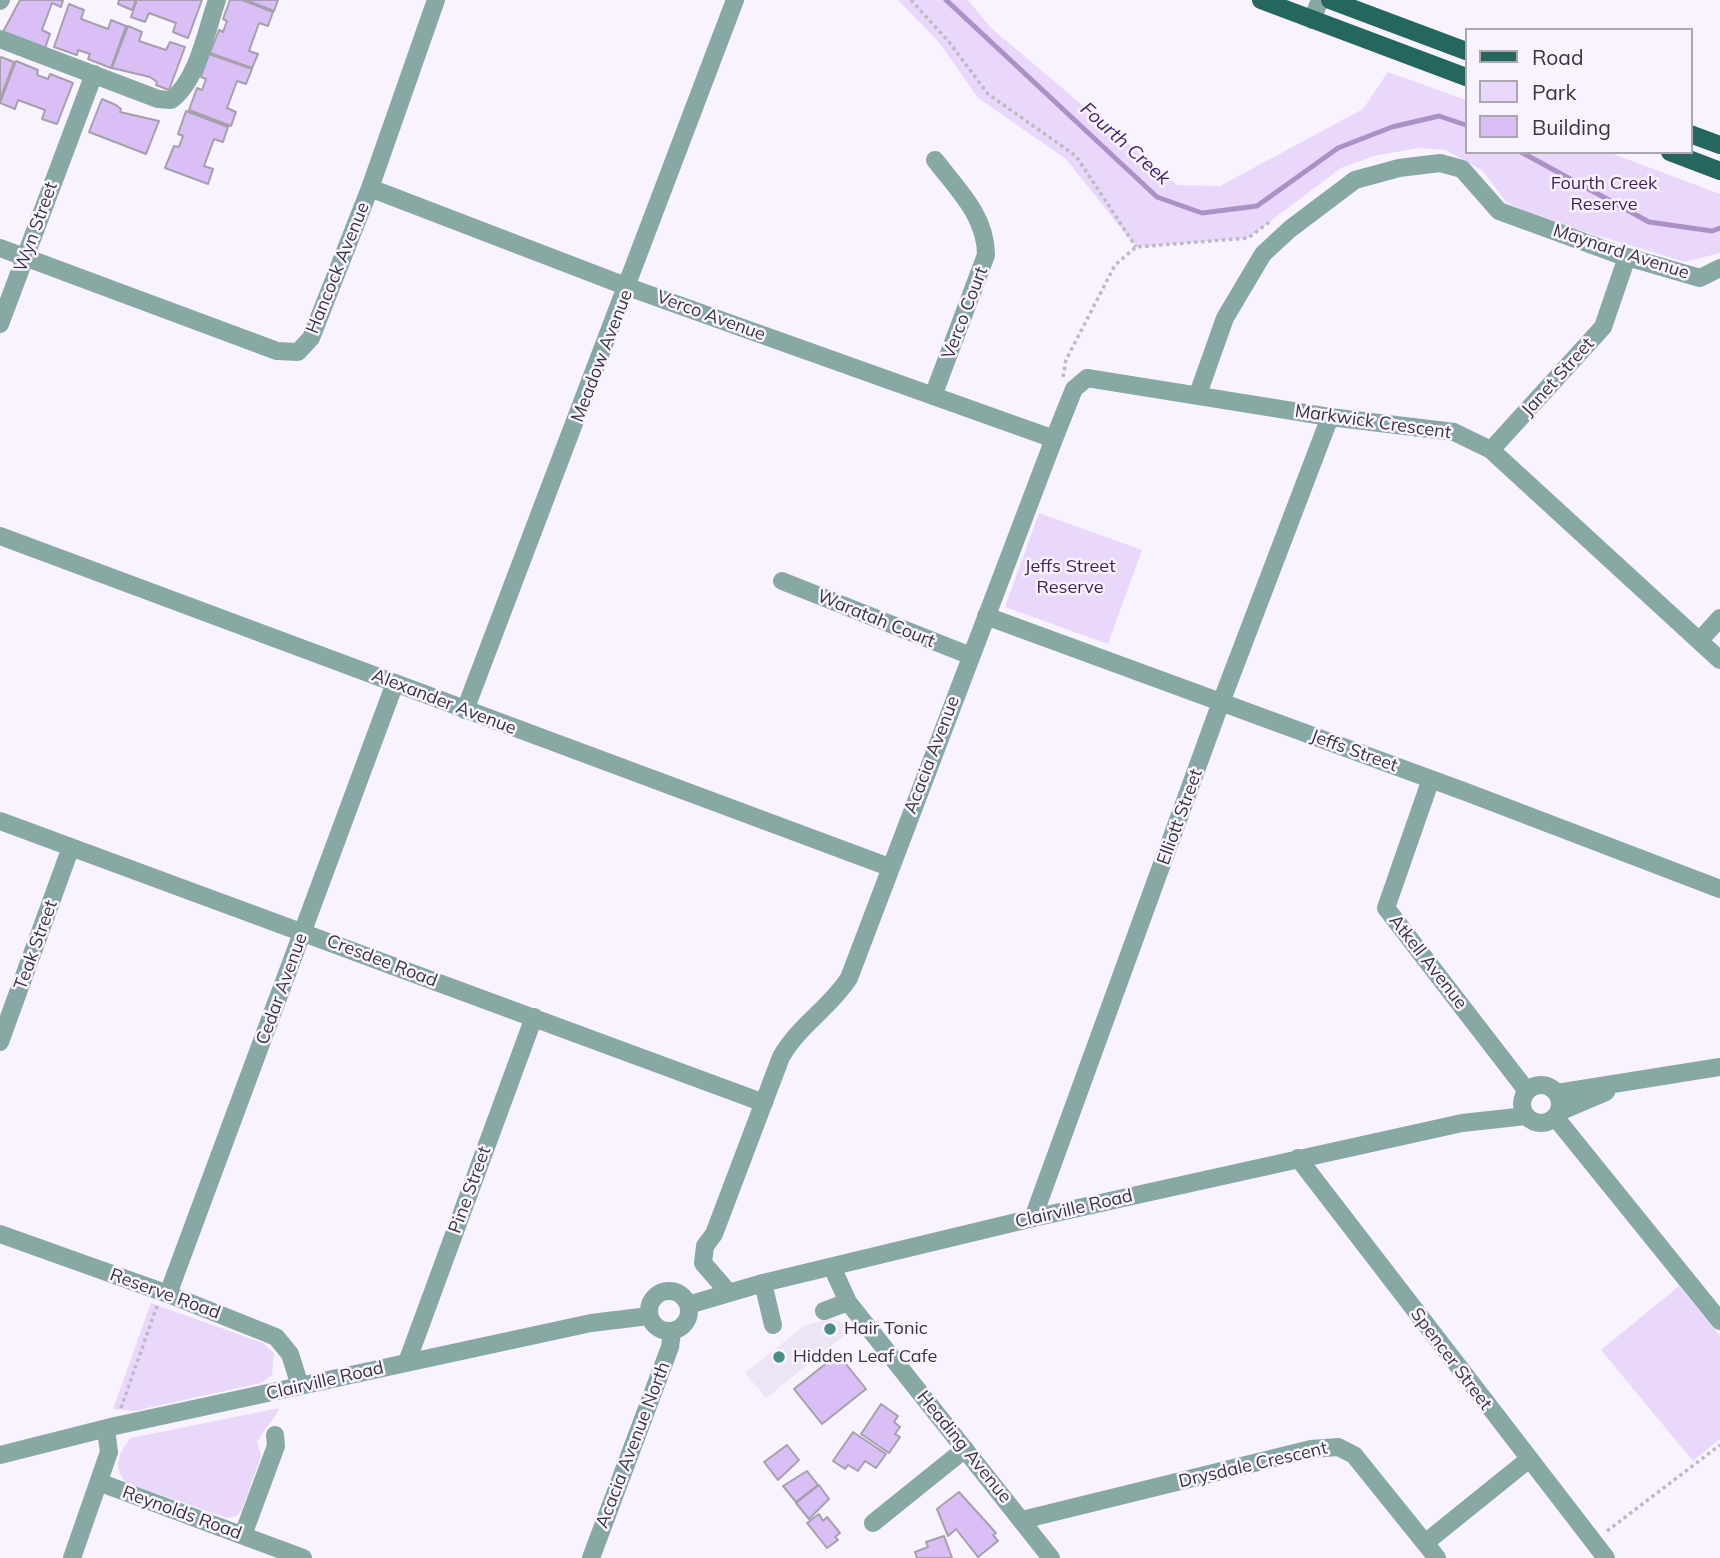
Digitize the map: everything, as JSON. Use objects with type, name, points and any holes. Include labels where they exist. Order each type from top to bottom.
[{"type":"main road","points":[[1261,0],[1464,76]]},
{"type":"main road","points":[[1329,0],[1464,50]]},
{"type":"main road","points":[[1692,135],[1720,145]]},
{"type":"main road","points":[[1675,154],[1720,171]]},
{"type":"street","points":[[0,39],[171,100],[179,94],[190,77],[217,0]]},
{"type":"street","name":"Hancock Avenue","points":[[0,248],[276,351],[298,352],[311,338],[370,188],[436,0]]},
{"type":"street","name":"Meadow Avenue","points":[[465,710],[735,0]]},
{"type":"street","points":[[1312,20],[1320,0]]},
{"type":"street","name":"Wyn Street","points":[[0,324],[94,74]]},
{"type":"street","name":"Verco Court","points":[[933,396],[986,255],[986,237],[980,219],[935,160]]},
{"type":"street","name":"Maynard Avenue","points":[[1198,394],[1225,318],[1263,254],[1290,229],[1355,180],[1399,168],[1440,163],[1462,169],[1499,211],[1627,257],[1700,278],[1720,268]]},
{"type":"street","name":"Verco Avenue","points":[[370,188],[628,287],[1054,439]]},
{"type":"street","name":"Janet Street","points":[[1491,450],[1603,327],[1627,257]]},
{"type":"street","name":"Markwick Crescent","points":[[1074,389],[1087,378],[1331,417],[1454,432],[1491,450],[1720,660]]},
{"type":"street","name":"Acacia Avenue","points":[[764,1103],[792,1037],[842,989],[849,978],[889,867],[1074,389]]},
{"type":"street","name":"Elliott Street","points":[[1033,1218],[1222,703],[1331,417]]},
{"type":"street","name":"Alexander Avenue","points":[[0,536],[889,867]]},
{"type":"street","name":"Waratah Court","points":[[782,581],[971,656]]},
{"type":"street","name":"Jeffs Street","points":[[986,616],[1431,779],[1720,889]]},
{"type":"street","points":[[1700,640],[1720,618]]},
{"type":"street","name":"Cedar Avenue","points":[[165,1293],[395,683]]},
{"type":"street","name":"Atkell Avenue","points":[[1431,779],[1386,908],[1525,1094]]},
{"type":"street","name":"Cresdee Road","points":[[0,821],[764,1103]]},
{"type":"street","name":"Teak Street","points":[[0,1042],[71,847]]},
{"type":"street","name":"Pine Street","points":[[407,1363],[534,1017]]},
{"type":"street","points":[[1628,1083],[1537,1123],[1526,1116],[1525,1094],[1540,1084],[1547,1085],[1558,1093],[1720,1067]]},
{"type":"street","points":[[1558,1093],[1557,1115],[1720,1321]]},
{"type":"street","name":"Clairville Road","points":[[1462,1123],[1525,1094]]},
{"type":"street","points":[[729,1293],[707,1269],[702,1252],[713,1234],[764,1103]]},
{"type":"street","name":"Clairville Road","points":[[688,1305],[763,1283],[1298,1158],[1462,1123],[1526,1116]]},
{"type":"street","name":"Spencer Street","points":[[1298,1158],[1606,1558]]},
{"type":"street","name":"Reserve Road","points":[[0,1234],[165,1293],[276,1337],[290,1354],[300,1386]]},
{"type":"street","name":"Heading Avenue","points":[[832,1267],[848,1302],[1051,1558]]},
{"type":"street","points":[[763,1283],[774,1325]]},
{"type":"street","points":[[667,1291],[680,1294],[688,1305],[688,1317],[682,1327],[672,1332],[657,1328],[649,1316],[650,1303],[667,1291]]},
{"type":"street","points":[[824,1311],[848,1302]]},
{"type":"street","name":"Clairville Road","points":[[1,1455],[110,1427],[590,1323],[649,1316]]},
{"type":"street","name":"Acacia Avenue North","points":[[591,1558],[670,1347],[672,1332]]},
{"type":"street","points":[[72,1558],[101,1483],[109,1452],[110,1427]]},
{"type":"street","points":[[243,1535],[276,1446],[275,1435]]},
{"type":"street","name":"Drysdale Crescent","points":[[1021,1520],[1326,1446],[1338,1447],[1354,1455],[1437,1558]]},
{"type":"street","points":[[873,1522],[965,1449]]},
{"type":"street","points":[[1425,1543],[1528,1460]]},
{"type":"street","name":"Reynolds Road","points":[[101,1483],[303,1558]]},
{"type":"path","points":[[911,0],[949,42],[988,93],[1076,156],[1136,247]]},
{"type":"path","points":[[1074,389],[1063,376],[1066,360],[1115,265],[1136,247],[1248,238],[1279,215]]},
{"type":"path","points":[[110,1427],[165,1293]]},
{"type":"path","points":[[1593,1542],[1720,1445]]},
{"type":"shaded area","points":[[830,1319],[848,1325],[844,1329],[847,1333],[766,1398],[745,1373],[805,1325]]},
{"type":"green space","name":"Fourth Creek Reserve","points":[[898,0],[968,0],[991,28],[1177,185],[1220,186],[1363,109],[1388,72],[1464,99],[1464,154],[1613,154],[1720,194],[1720,253],[1685,262],[1539,218],[1506,202],[1483,171],[1446,150],[1418,148],[1374,156],[1341,168],[1248,238],[1136,247],[1066,159],[978,98],[939,42]]},
{"type":"green space","name":"Jeffs Street Reserve","points":[[1039,513],[1142,550],[1108,644],[1005,607]]},
{"type":"green space","points":[[1679,1286],[1720,1336],[1720,1439],[1693,1461],[1601,1350]]},
{"type":"green space","points":[[151,1303],[263,1343],[274,1353],[272,1375],[261,1383],[134,1411],[113,1409]]},
{"type":"green space","points":[[279,1408],[257,1442],[261,1456],[242,1510],[236,1516],[227,1518],[127,1483],[119,1472],[120,1455],[131,1438]]},
{"type":"building","points":[[20,0],[63,0],[61,7],[52,3],[42,30],[50,34],[45,48],[3,32]]},
{"type":"building","points":[[119,0],[136,0],[132,10],[118,4]]},
{"type":"building","points":[[137,0],[202,0],[188,38],[173,32],[176,23],[149,13],[145,22],[131,17]]},
{"type":"building","points":[[230,0],[242,0],[273,12],[268,26],[259,23],[249,51],[258,54],[252,68],[210,53],[219,30],[223,32],[227,21],[223,19]]},
{"type":"building","points":[[246,0],[278,0],[274,11]]},
{"type":"building","points":[[69,4],[84,10],[81,19],[108,29],[111,20],[126,26],[111,68],[88,59],[90,54],[78,50],[77,55],[54,47]]},
{"type":"building","points":[[128,26],[142,32],[139,41],[166,50],[170,42],[185,47],[169,90],[156,85],[157,82],[150,77],[112,68]]},
{"type":"building","points":[[209,54],[252,69],[246,84],[237,81],[227,108],[236,112],[231,126],[189,110],[197,88],[202,90],[206,79],[201,77]]},
{"type":"building","points":[[0,58],[14,62],[0,99]]},
{"type":"building","points":[[16,61],[38,70],[37,75],[48,79],[50,74],[73,83],[57,124],[42,119],[45,110],[18,100],[15,109],[0,103]]},
{"type":"building","points":[[102,99],[116,105],[121,109],[120,112],[159,121],[146,154],[89,132]]},
{"type":"building","points":[[186,111],[228,127],[223,142],[214,139],[204,166],[213,169],[208,184],[165,168],[174,146],[179,147],[183,136],[178,134]]},
{"type":"building","points":[[838,1354],[866,1389],[822,1424],[794,1389]]},
{"type":"building","points":[[881,1404],[898,1416],[894,1422],[900,1427],[895,1434],[900,1437],[889,1453],[861,1434]]},
{"type":"building","points":[[853,1432],[886,1454],[876,1468],[865,1461],[858,1471],[848,1465],[845,1469],[833,1461]]},
{"type":"building","points":[[787,1445],[799,1460],[778,1480],[764,1462]]},
{"type":"building","points":[[807,1471],[818,1485],[796,1502],[783,1486]]},
{"type":"building","points":[[819,1485],[829,1499],[809,1519],[796,1503]]},
{"type":"building","points":[[959,1492],[996,1533],[993,1535],[998,1541],[978,1557],[956,1529],[948,1536],[937,1509]]},
{"type":"building","points":[[819,1514],[823,1521],[827,1517],[840,1533],[835,1537],[838,1540],[827,1548],[807,1523]]},
{"type":"building","points":[[944,1536],[952,1558],[917,1558],[915,1552],[928,1547],[926,1542]]},
{"type":"waterway","name":"Fourth Creek","points":[[946,0],[1157,197],[1202,213],[1257,206],[1338,148],[1392,127],[1439,116],[1464,124]]},
{"type":"waterway","name":"Fourth Creek","points":[[1525,154],[1649,222],[1712,231],[1720,228]]},
{"type":"place","name":"Hair Tonic","points":[[830,1329]]},
{"type":"place","name":"Hidden Leaf Cafe","points":[[779,1357]]}]
